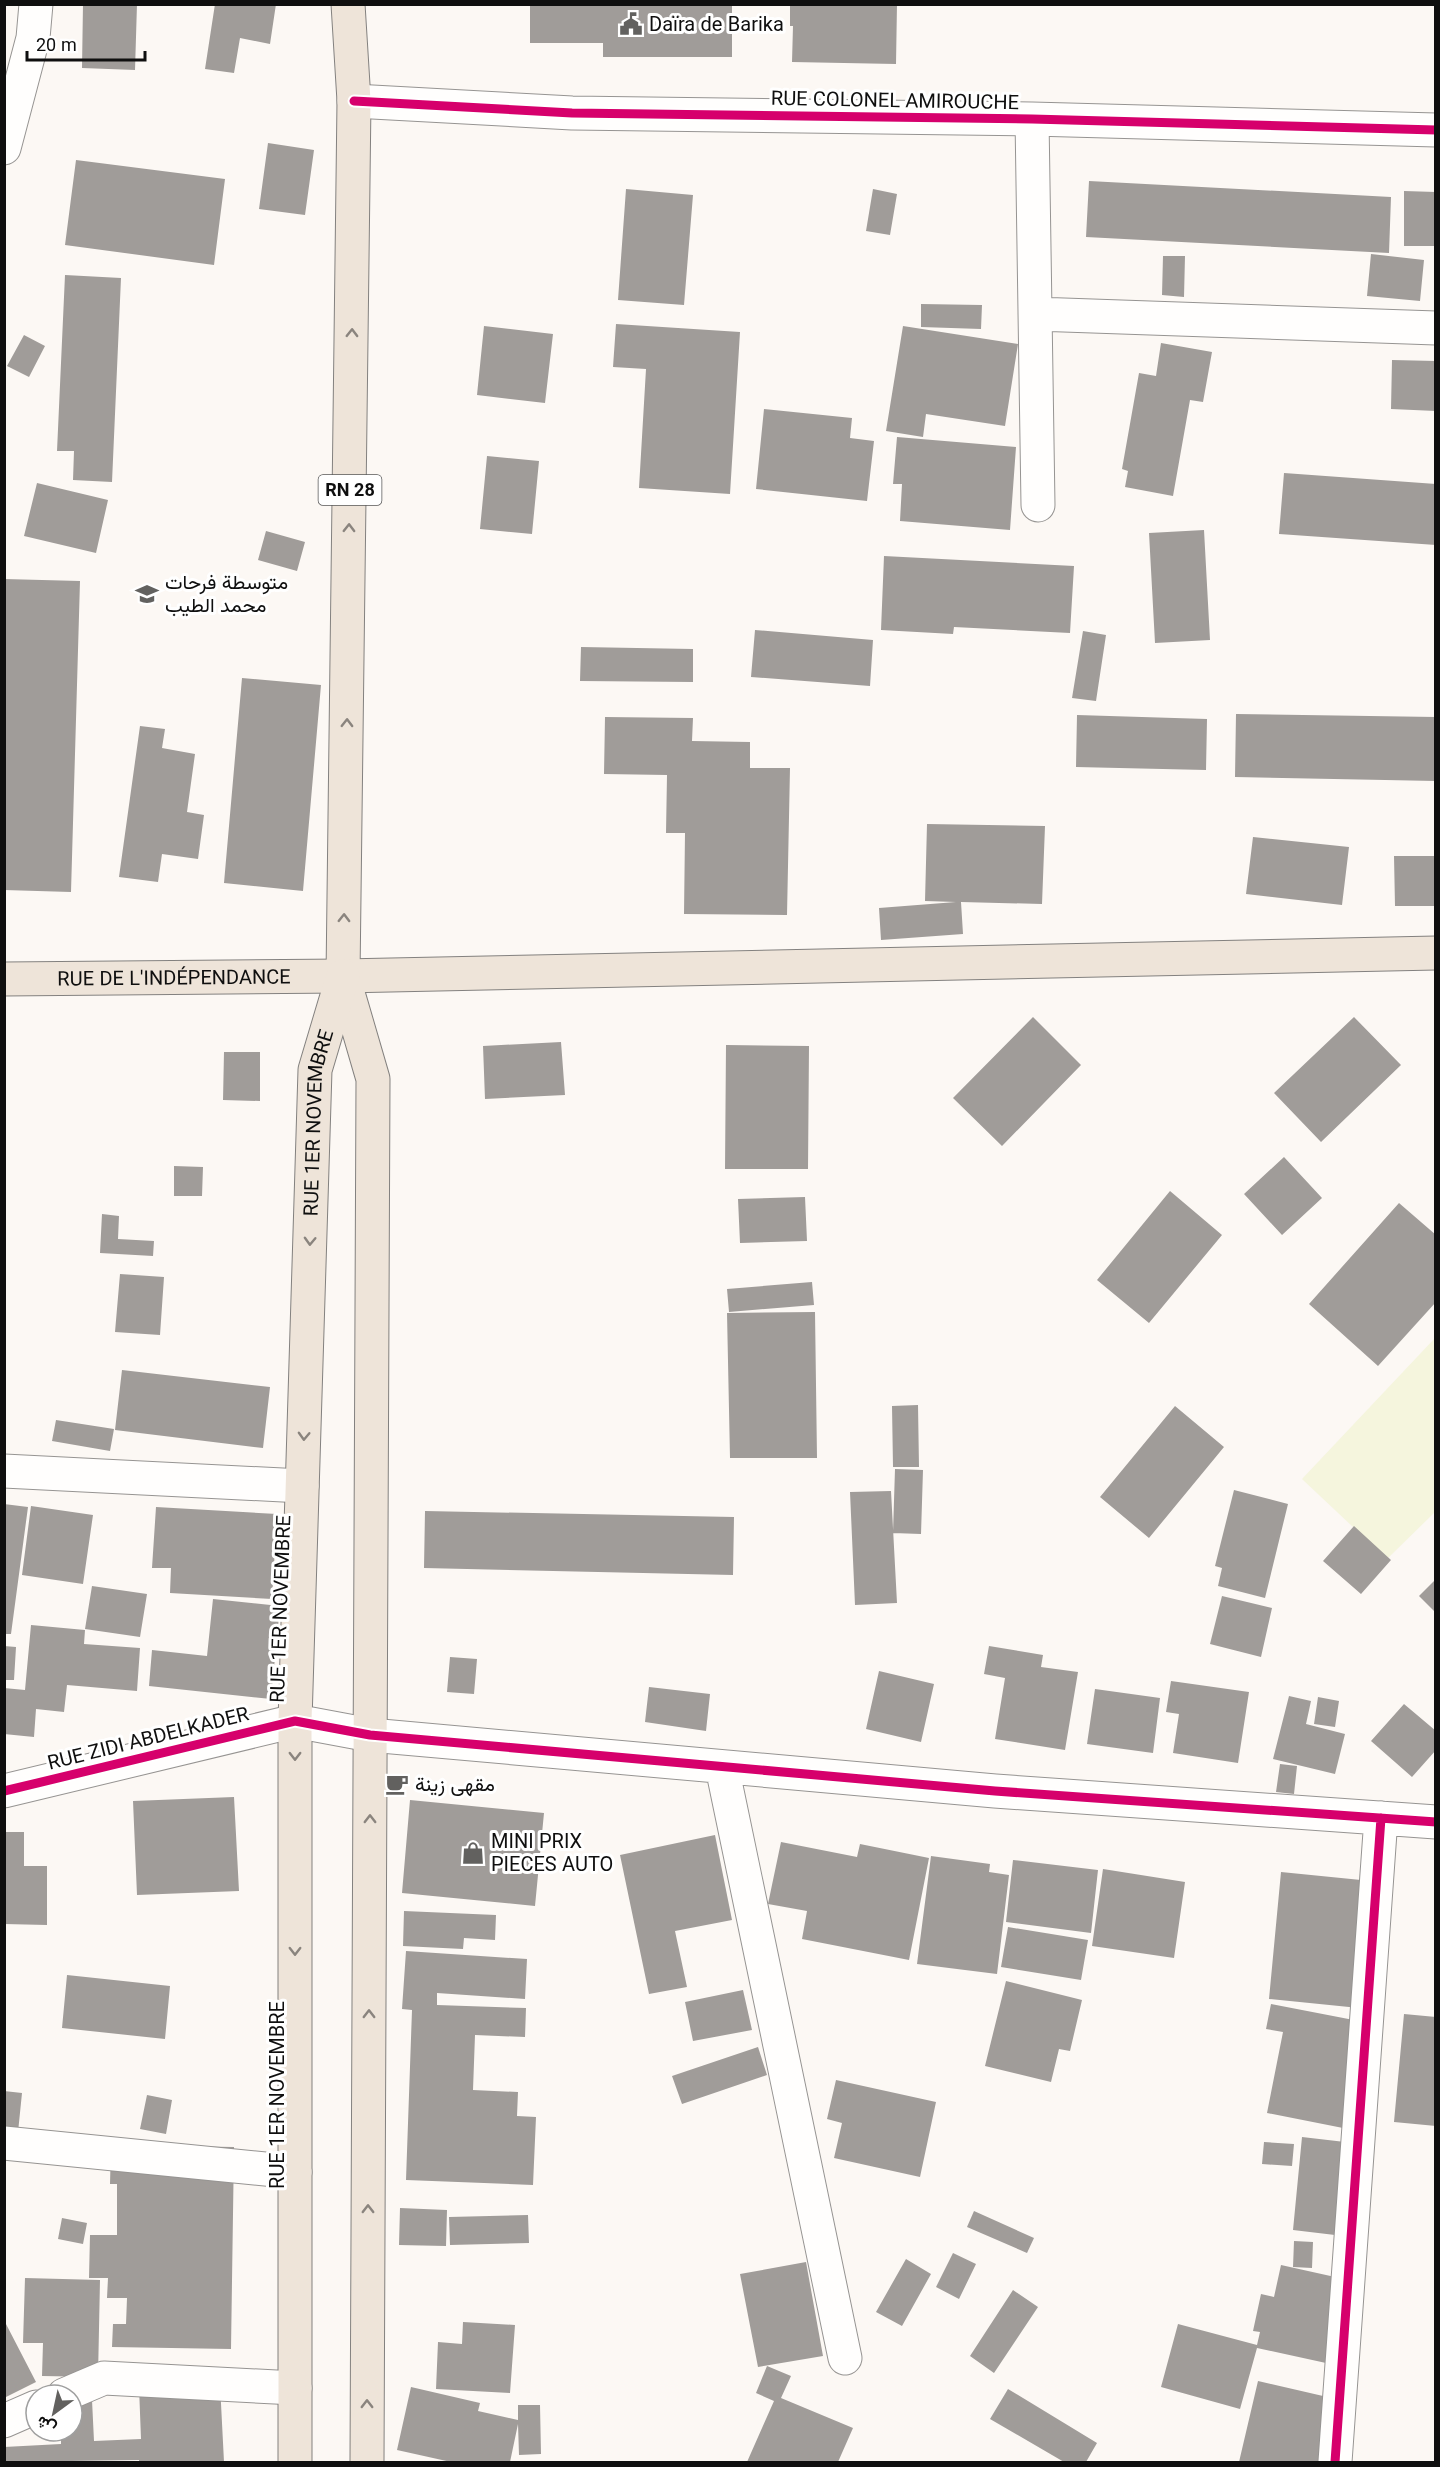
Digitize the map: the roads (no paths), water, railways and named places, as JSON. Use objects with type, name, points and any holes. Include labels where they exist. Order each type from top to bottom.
[{"type":"main road","name":"RN 28","points":[[348,4],[354,101],[344,976],[373,1079],[367,2463]]},
{"type":"main road","name":"RUE DE L'INDÉPENDANCE","points":[[4,979],[344,976],[1436,953]]},
{"type":"main road","name":"RUE 1ER NOVEMBRE","points":[[295,2463],[295,1721],[315,1070],[344,976]]},
{"type":"street","points":[[4,148],[33,38],[36,4]]},
{"type":"street","name":"RUE COLONEL AMIROUCHE","points":[[354,101],[572,113],[1032,119],[1436,130]]},
{"type":"street","points":[[1032,119],[1038,505]]},
{"type":"street","points":[[1035,314],[1436,328]]},
{"type":"street","points":[[4,1471],[302,1486]]},
{"type":"street","name":"RUE ZIDI ABDELKADER","points":[[4,1791],[295,1721],[370,1735],[722,1767],[995,1791],[1436,1822]]},
{"type":"street","points":[[722,1767],[845,2358]]},
{"type":"street","points":[[1335,2463],[1381,1818]]},
{"type":"street","points":[[4,2143],[295,2172]]},
{"type":"street","points":[[84,2386],[104,2378],[295,2388]]},
{"type":"street","points":[[4,2421],[24,2412]]},
{"type":"place","name":"Daïra de Barika","points":[[631,24]]},
{"type":"place","name":"متوسطة فرحات محمد الطيب","points":[[147,594]]},
{"type":"place","name":"مقهى زينة","points":[[397,1784]]},
{"type":"place","name":"MINI PRIX PIECES AUTO","points":[[473,1853]]}]
